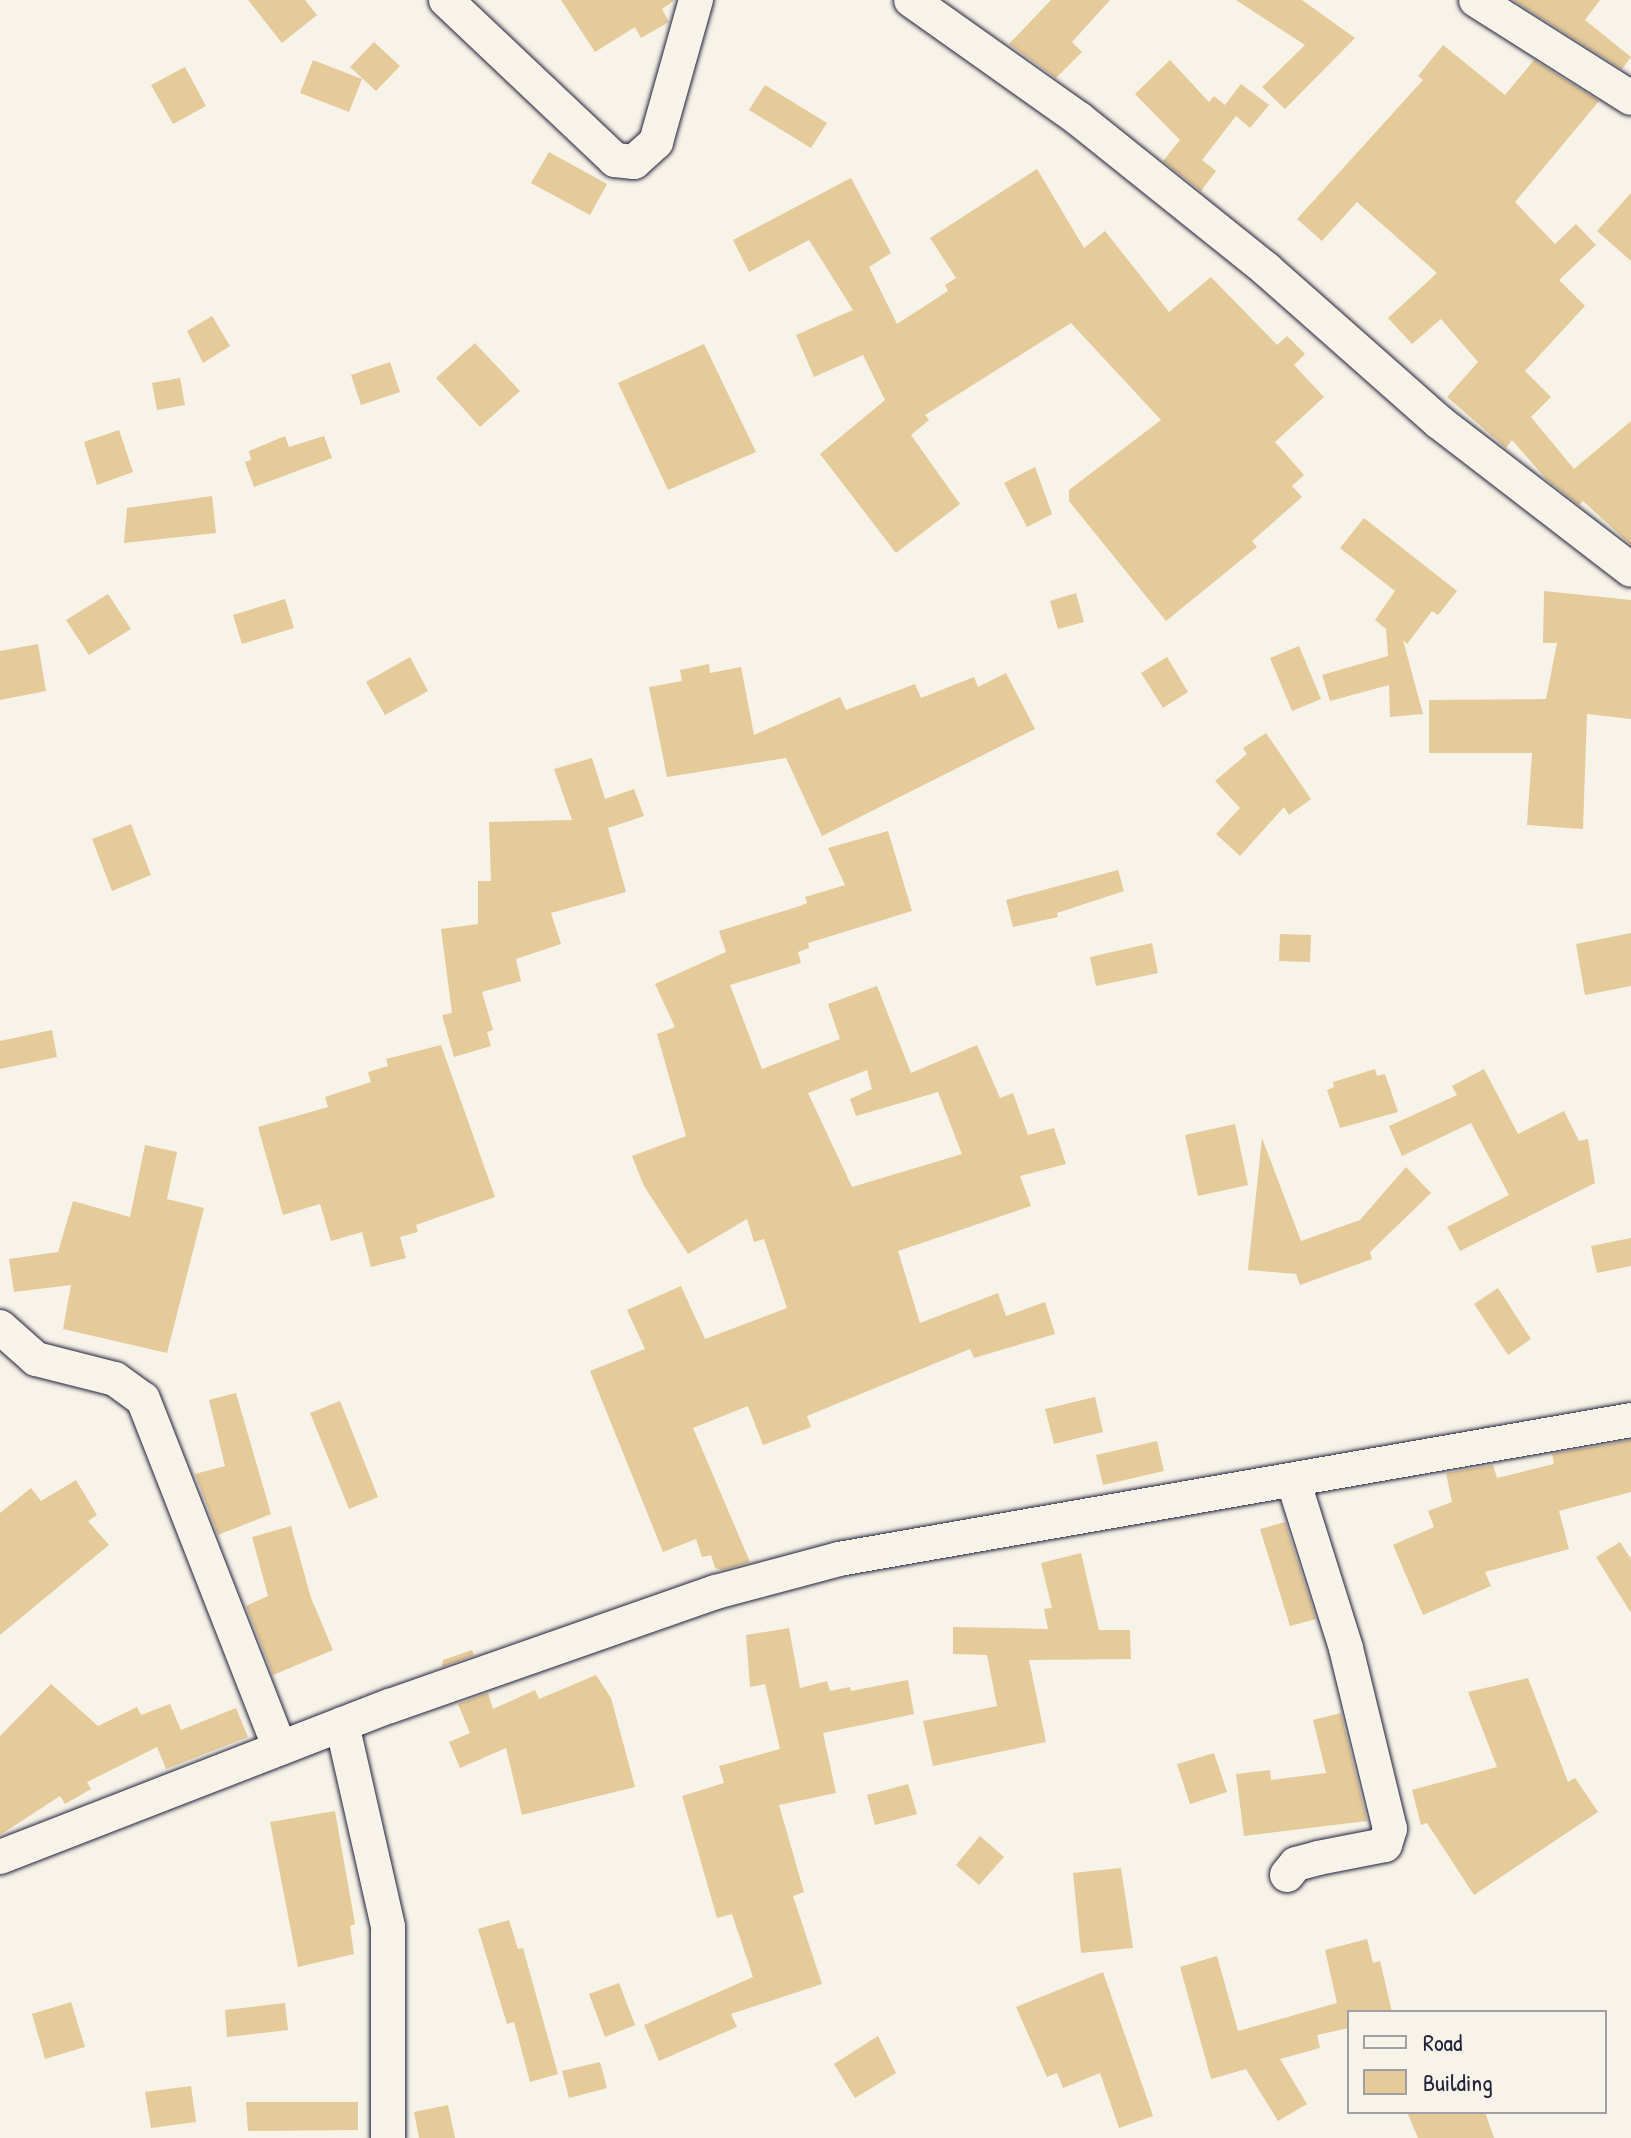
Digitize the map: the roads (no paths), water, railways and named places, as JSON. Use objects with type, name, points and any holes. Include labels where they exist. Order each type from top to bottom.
[{"type":"street","points":[[446,0],[615,160],[634,162],[656,142],[696,0]]},
{"type":"street","points":[[911,0],[1079,119],[1266,269],[1439,422],[1631,570]]},
{"type":"street","points":[[1476,0],[1631,98]]},
{"type":"street","points":[[0,1327],[36,1359],[115,1379],[143,1399],[280,1748]]},
{"type":"street","points":[[0,1857],[342,1724],[716,1592],[839,1559],[1631,1420]]},
{"type":"street","points":[[1287,1875],[1296,1864],[1385,1845],[1390,1829],[1346,1648],[1293,1480]]},
{"type":"street","points":[[342,1724],[388,1927],[388,2138]]}]
